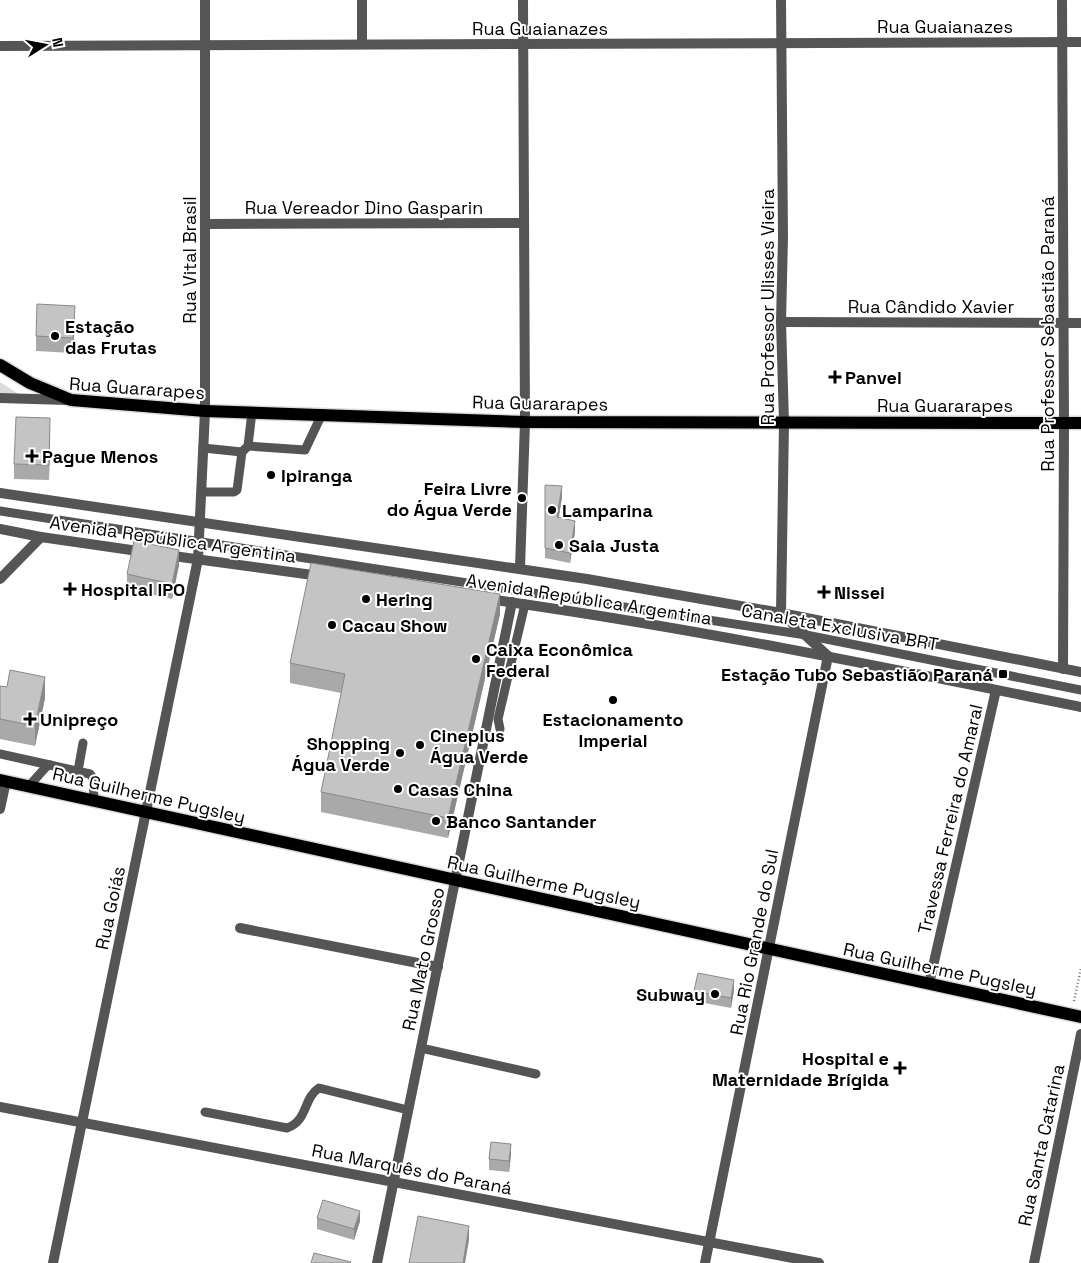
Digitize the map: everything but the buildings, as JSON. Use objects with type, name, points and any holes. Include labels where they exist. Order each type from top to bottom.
[{"type":"main road","points":[[0,365],[30,383],[71,400]]},
{"type":"main road","name":"Rua Guararapes","points":[[71,400],[205,410],[525,422],[1081,423]]},
{"type":"main road","name":"Rua Guilherme Pugsley","points":[[3,781],[1081,1017]]},
{"type":"street","name":"Rua Vital Brasil","points":[[199,542],[205,410],[205,0]]},
{"type":"street","points":[[362,0],[362,44]]},
{"type":"street","points":[[520,568],[525,422],[522,0]]},
{"type":"street","name":"Rua Professor Ulisses Vieira","points":[[781,0],[783,237],[781,322],[784,422],[781,613]]},
{"type":"street","name":"Rua Professor Sebastião Paraná","points":[[1062,0],[1063,669]]},
{"type":"street","name":"Rua Guaianazes","points":[[0,46],[1081,42]]},
{"type":"street","name":"Rua Vereador Dino Gasparin","points":[[205,224],[523,223]]},
{"type":"street","name":"Rua Cândido Xavier","points":[[781,322],[1081,323]]},
{"type":"street","name":"Rua Guararapes","points":[[0,398],[71,400]]},
{"type":"street","name":"Avenida República Argentina","points":[[0,493],[520,568],[781,613],[1081,672]]},
{"type":"street","name":"Avenida República Argentina","points":[[0,529],[41,537],[336,578]]},
{"type":"street","points":[[0,579],[41,537]]},
{"type":"street","name":"Rua Goiás","points":[[53,1263],[198,559],[199,542]]},
{"type":"street","name":"Avenida República Argentina","points":[[473,597],[656,624],[828,656],[1081,707]]},
{"type":"street","name":"Rua Mato Grosso","points":[[377,1263],[512,602]]},
{"type":"street","points":[[781,613],[828,656]]},
{"type":"street","name":"Rua Rio Grande do Sul","points":[[705,1263],[828,656]]},
{"type":"street","name":"Travessa Ferreira do Amaral","points":[[930,984],[996,690]]},
{"type":"street","points":[[0,809],[3,781]]},
{"type":"street","points":[[240,928],[438,967]]},
{"type":"street","name":"Rua Santa Catarina","points":[[1034,1263],[1081,1034]]},
{"type":"street","name":"Rua Marquês do Paraná","points":[[0,1107],[819,1263]]},
{"type":"lane","points":[[202,492],[234,492],[237,490],[252,412]]},
{"type":"lane","points":[[204,448],[305,450],[322,414]]},
{"type":"lane","name":"Canaleta Exclusiva BRT","points":[[0,510],[806,635],[1081,690]]},
{"type":"lane","points":[[500,729],[498,719],[525,604]]},
{"type":"lane","points":[[78,771],[83,743]]},
{"type":"lane","points":[[0,754],[90,774],[94,778],[94,801]]},
{"type":"lane","points":[[29,786],[50,765]]},
{"type":"lane","points":[[421,1048],[536,1074]]},
{"type":"lane","points":[[205,1112],[287,1128],[295,1126],[302,1118],[312,1092],[319,1088],[408,1110]]},
{"type":"shaded area","points":[[0,382],[22,396],[0,394]]},
{"type":"place","name":"Estação das Frutas","points":[[55,336]]},
{"type":"place","name":"Panvel","points":[[835,377]]},
{"type":"place","name":"Pague Menos","points":[[32,456]]},
{"type":"place","name":"Ipiranga","points":[[271,475]]},
{"type":"place","name":"Feira Livre do Água Verde","points":[[522,498]]},
{"type":"place","name":"Lamparina","points":[[552,510]]},
{"type":"place","name":"Saia Justa","points":[[559,545]]},
{"type":"place","name":"Hospital IPO","points":[[70,589]]},
{"type":"place","name":"Nissei","points":[[824,592]]},
{"type":"place","name":"Hering","points":[[366,599]]},
{"type":"place","name":"Cacau Show","points":[[332,625]]},
{"type":"place","name":"Caixa Econômica Federal","points":[[476,659]]},
{"type":"place","name":"Estação Tubo Sebastião Paraná","points":[[1003,674]]},
{"type":"place","name":"Estacionamento Imperial","points":[[613,700]]},
{"type":"place","name":"Unipreço","points":[[30,719]]},
{"type":"place","name":"Cineplus Água Verde","points":[[420,745]]},
{"type":"place","name":"Shopping Água Verde","points":[[400,753]]},
{"type":"place","name":"Casas China","points":[[398,789]]},
{"type":"place","name":"Banco Santander","points":[[436,821]]},
{"type":"place","name":"Subway","points":[[715,994]]},
{"type":"place","name":"Hospital e Maternidade Brígida","points":[[900,1068]]}]
